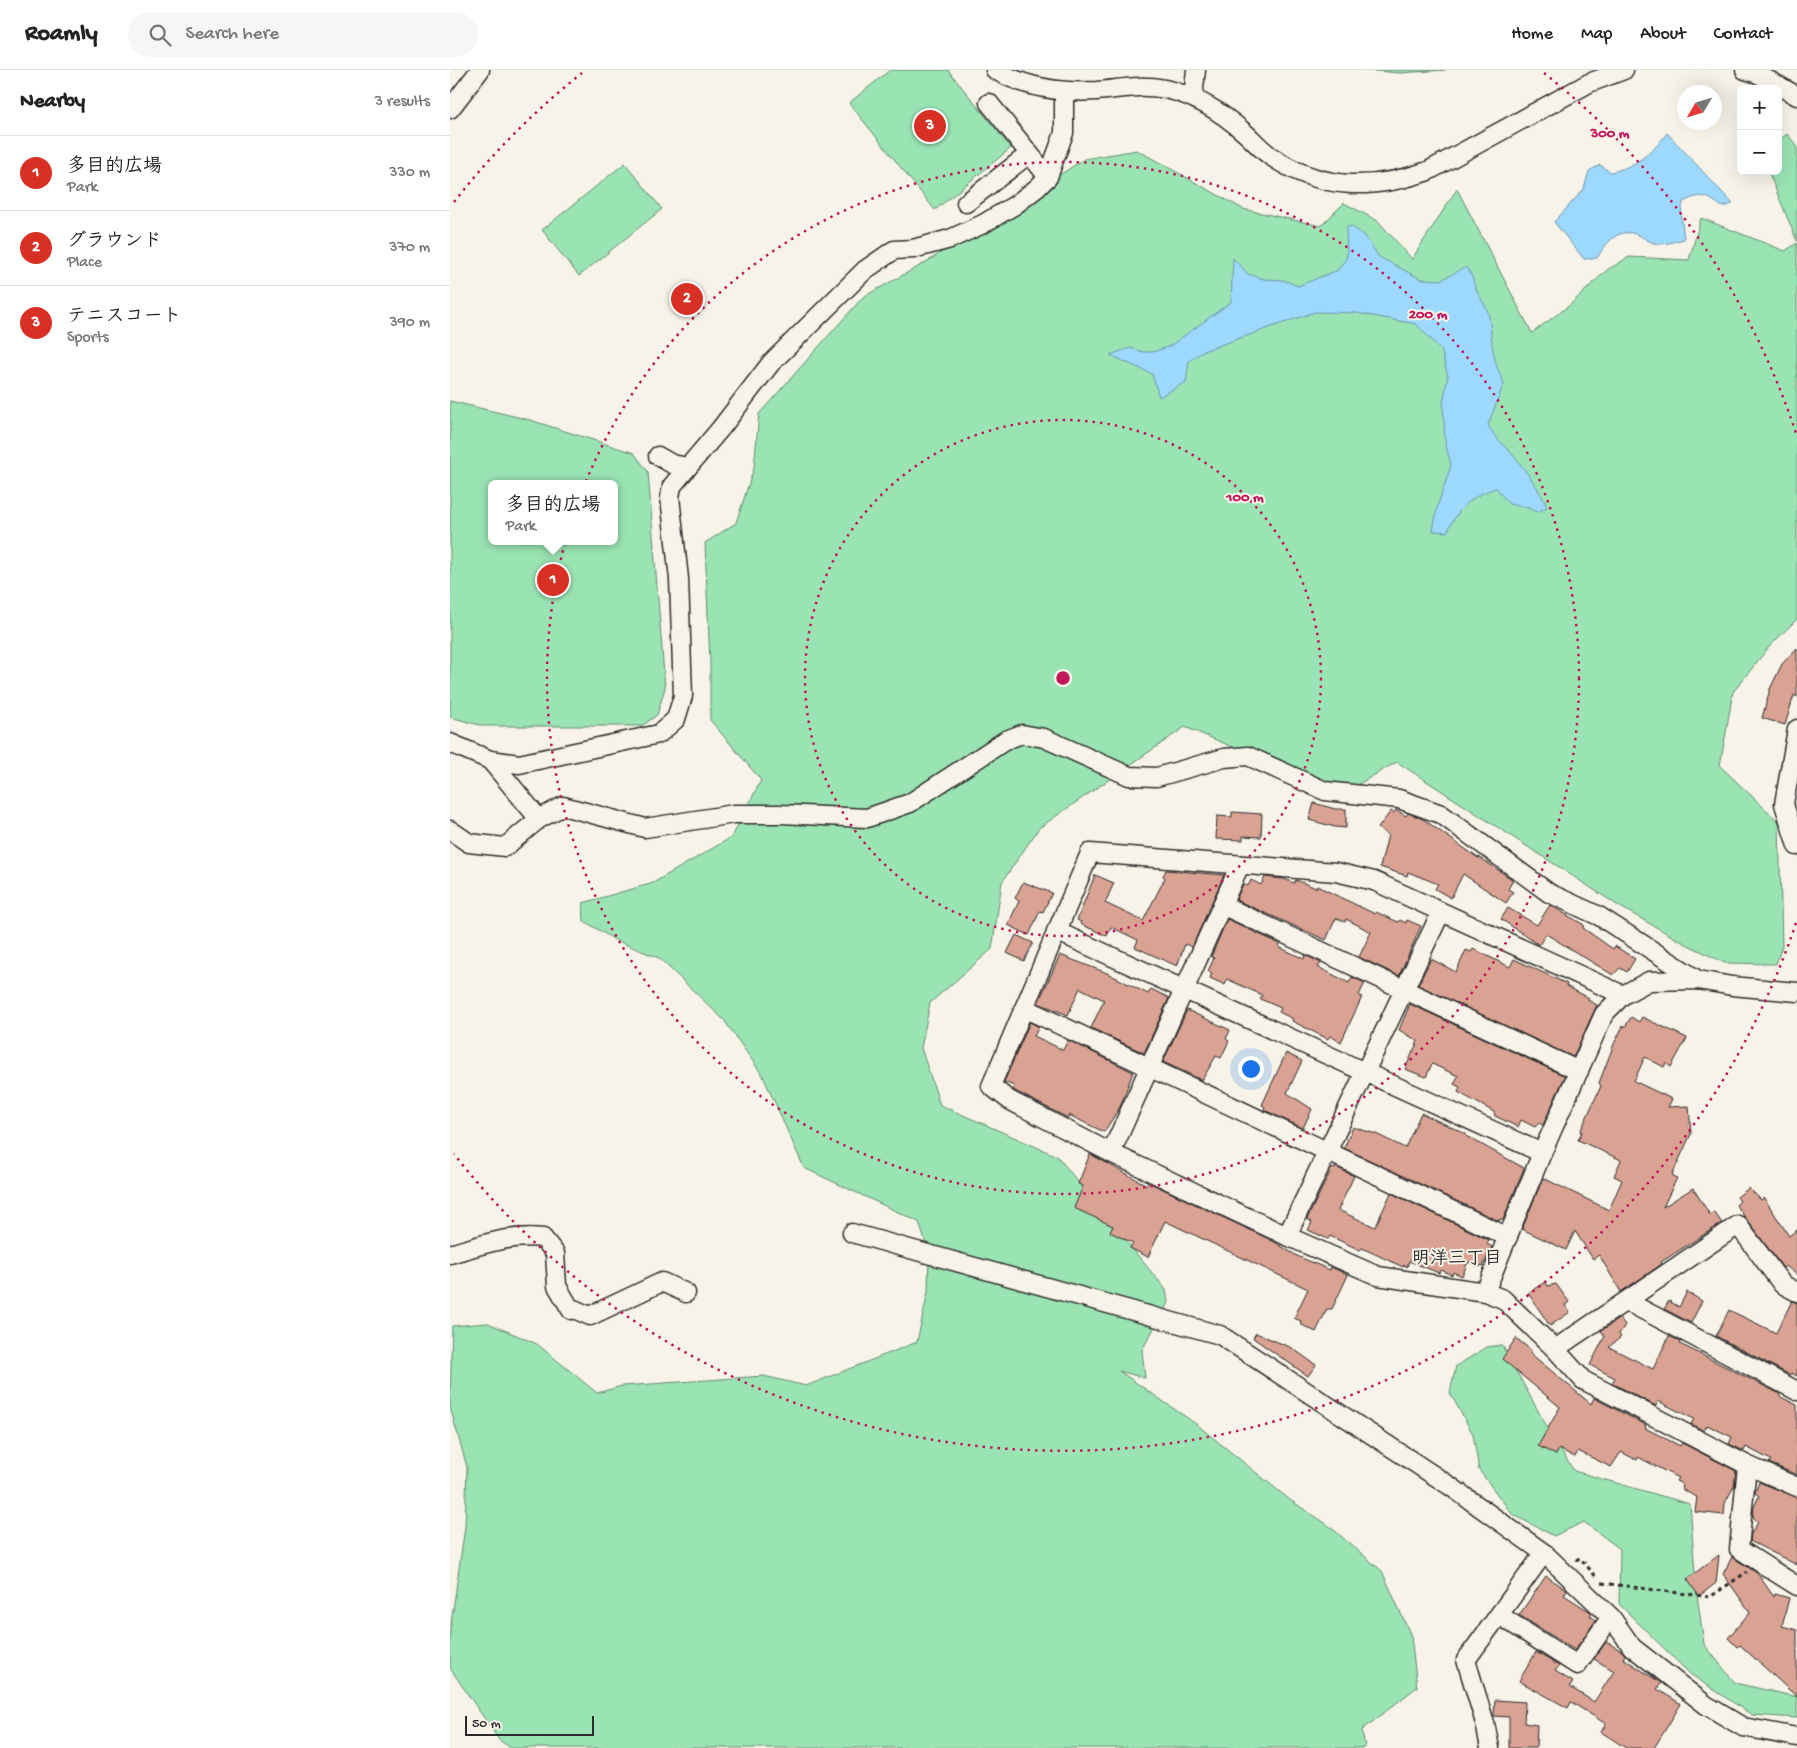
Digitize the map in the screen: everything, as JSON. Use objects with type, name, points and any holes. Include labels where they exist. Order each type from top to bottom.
[{"type":"street","points":[[450,109],[480,70]]},
{"type":"street","points":[[995,70],[1015,82],[1064,92],[1128,86],[1164,89],[1193,97],[1213,108],[1242,130],[1268,154],[1295,170],[1320,179],[1348,185],[1375,185],[1400,181],[1428,171],[1589,83],[1624,70]]},
{"type":"street","points":[[1193,97],[1196,70]]},
{"type":"street","points":[[1744,70],[1758,74],[1797,96]]},
{"type":"street","points":[[450,743],[490,760],[520,764],[659,734],[676,719],[683,696],[679,579],[670,497],[672,486],[771,363],[865,270],[894,250],[913,249],[950,239],[983,224],[1015,206],[1048,177],[1064,133],[1064,92]]},
{"type":"street","points":[[989,103],[1048,177]]},
{"type":"street","points":[[966,203],[1029,154]]},
{"type":"street","points":[[672,486],[658,456],[672,464],[688,467]]},
{"type":"street","points":[[1797,729],[1784,804],[1797,846]]},
{"type":"street","points":[[450,830],[469,843],[505,846],[540,818],[563,806],[644,828],[734,814],[867,818],[910,803],[1006,740],[1022,734],[1044,738],[1129,776],[1157,777],[1224,758],[1248,756],[1325,791],[1399,799],[1441,814],[1549,893],[1599,916],[1698,980]]},
{"type":"street","points":[[490,760],[540,818]]},
{"type":"street","points":[[1623,994],[1374,881],[1336,872],[1090,853],[991,1086],[1009,1100],[1111,1153],[1287,1236],[1378,1276],[1485,1292],[1503,1299],[1555,1349],[1583,1380],[1747,1465],[1797,1487]]},
{"type":"street","points":[[1111,1153],[1240,865]]},
{"type":"street","points":[[1222,905],[1579,1071]]},
{"type":"street","points":[[1287,1236],[1441,912]]},
{"type":"street","points":[[1056,931],[1542,1153]]},
{"type":"street","points":[[1485,1292],[1542,1153],[1604,1014],[1623,994],[1649,981],[1698,980],[1732,986],[1797,992]]},
{"type":"street","points":[[1024,1008],[1508,1238]]},
{"type":"street","points":[[1555,1349],[1738,1225],[1782,1284],[1797,1292]]},
{"type":"street","points":[[852,1232],[1220,1335],[1450,1486],[1544,1553],[1612,1617],[1632,1646],[1706,1705],[1743,1727],[1797,1737]]},
{"type":"street","points":[[450,1254],[503,1238],[527,1236],[543,1238],[555,1253],[557,1286],[571,1310],[574,1309],[590,1316],[662,1282],[686,1294]]},
{"type":"street","points":[[1626,1301],[1797,1391]]},
{"type":"street","points":[[1747,1465],[1739,1549],[1797,1586]]},
{"type":"street","points":[[1490,1748],[1485,1723],[1466,1660],[1544,1553]]},
{"type":"street","points":[[1499,1615],[1577,1665],[1612,1617]]},
{"type":"path","points":[[1559,1566],[1580,1558],[1604,1585],[1710,1597],[1760,1563]]},
{"type":"green space","points":[[890,70],[948,70],[1011,148],[935,210],[849,103]]},
{"type":"green space","points":[[1364,70],[1445,70],[1400,73]]},
{"type":"green space","points":[[1787,134],[1797,146],[1797,241],[1770,175],[1782,175],[1782,138]]},
{"type":"green space","points":[[1137,150],[1243,209],[1321,226],[1344,203],[1378,221],[1412,259],[1457,189],[1532,333],[1570,305],[1607,270],[1629,257],[1689,260],[1701,218],[1785,251],[1797,243],[1797,619],[1769,647],[1733,692],[1720,766],[1779,822],[1782,946],[1776,964],[1725,963],[1686,944],[1622,908],[1397,762],[1343,793],[1185,727],[1039,828],[1002,882],[992,949],[930,1003],[921,1048],[940,1105],[1057,1156],[1166,1290],[1168,1303],[1142,1350],[1145,1378],[1119,1371],[1196,1424],[1290,1500],[1328,1525],[1382,1571],[1411,1636],[1417,1687],[1362,1730],[1365,1748],[511,1748],[499,1740],[450,1668],[450,1631],[465,1527],[467,1467],[450,1407],[452,1326],[488,1323],[537,1344],[597,1393],[622,1386],[764,1376],[806,1386],[917,1342],[928,1292],[929,1253],[919,1222],[804,1168],[763,1076],[724,1020],[659,958],[615,940],[584,921],[583,903],[653,883],[732,837],[761,780],[710,720],[710,663],[705,543],[736,523],[754,468],[759,414],[863,297],[925,263],[1084,159]]},
{"type":"green space","points":[[625,163],[662,209],[579,276],[542,230]]},
{"type":"green space","points":[[450,401],[530,420],[634,453],[648,472],[665,688],[657,715],[642,726],[483,726],[450,717]]},
{"type":"green space","points":[[1502,1345],[1553,1438],[1574,1471],[1690,1504],[1696,1588],[1704,1644],[1735,1683],[1797,1697],[1797,1718],[1752,1715],[1690,1674],[1619,1604],[1620,1549],[1584,1522],[1554,1536],[1512,1514],[1479,1470],[1473,1434],[1450,1393],[1456,1366],[1487,1347]]},
{"type":"water","points":[[1667,133],[1733,204],[1722,207],[1704,197],[1699,196],[1689,199],[1683,202],[1681,214],[1684,239],[1666,244],[1658,244],[1636,234],[1623,233],[1612,238],[1597,258],[1584,259],[1554,222],[1584,189],[1589,171],[1600,165],[1610,172],[1626,167],[1649,153]]},
{"type":"water","points":[[1351,226],[1365,236],[1379,257],[1421,279],[1441,280],[1466,267],[1472,276],[1488,313],[1497,368],[1504,383],[1488,425],[1527,473],[1547,507],[1538,512],[1509,504],[1496,488],[1487,491],[1467,504],[1456,516],[1447,532],[1433,531],[1437,508],[1451,465],[1445,442],[1443,403],[1448,376],[1441,350],[1416,324],[1357,313],[1315,312],[1203,351],[1189,361],[1186,382],[1159,397],[1152,374],[1110,355],[1130,348],[1143,352],[1153,352],[1170,346],[1231,302],[1233,258],[1248,274],[1264,279],[1283,280],[1298,286],[1338,270],[1347,257],[1346,228]]},
{"type":"building","points":[[1797,648],[1797,697],[1794,695],[1785,725],[1762,718],[1770,689],[1782,664]]},
{"type":"building","points":[[1314,803],[1335,809],[1346,809],[1346,828],[1309,820]]},
{"type":"building","points":[[1396,810],[1406,816],[1408,813],[1423,819],[1513,880],[1508,889],[1513,892],[1506,903],[1463,874],[1451,898],[1435,889],[1438,884],[1408,872],[1407,876],[1380,867],[1388,835],[1378,828],[1391,811],[1394,813]]},
{"type":"building","points":[[1232,812],[1262,814],[1261,837],[1243,836],[1243,840],[1216,839],[1217,816],[1232,817]]},
{"type":"building","points":[[1166,870],[1224,875],[1192,947],[1185,944],[1177,966],[1135,947],[1138,940],[1111,927],[1107,936],[1080,924],[1081,922],[1077,920],[1095,875],[1114,883],[1105,903],[1143,921],[1165,878],[1163,876]]},
{"type":"building","points":[[1265,877],[1284,879],[1294,883],[1296,880],[1316,888],[1317,886],[1375,914],[1376,912],[1398,922],[1400,920],[1406,923],[1407,920],[1421,926],[1399,976],[1359,957],[1371,932],[1346,919],[1345,922],[1336,918],[1326,940],[1236,900],[1243,884],[1248,886],[1251,880],[1261,885]]},
{"type":"building","points":[[1023,882],[1052,893],[1043,912],[1040,911],[1029,935],[1008,925],[1019,901],[1015,898]]},
{"type":"building","points":[[1550,905],[1584,925],[1583,928],[1613,949],[1615,946],[1635,959],[1627,972],[1620,968],[1613,975],[1546,934],[1539,945],[1501,919],[1508,908],[1537,925]]},
{"type":"building","points":[[1227,919],[1280,944],[1279,947],[1304,959],[1305,955],[1321,963],[1318,967],[1349,983],[1352,977],[1365,983],[1359,995],[1362,997],[1341,1042],[1330,1036],[1328,1039],[1292,1021],[1293,1019],[1279,1012],[1281,1008],[1260,999],[1262,995],[1227,979],[1225,985],[1210,978],[1212,973],[1208,971],[1214,958],[1211,957]]},
{"type":"building","points":[[1016,935],[1033,943],[1024,961],[1007,953]]},
{"type":"building","points":[[1473,949],[1510,967],[1514,959],[1567,984],[1566,986],[1589,998],[1588,1000],[1597,1005],[1573,1057],[1418,985],[1431,959],[1456,972],[1466,950],[1471,952]]},
{"type":"building","points":[[1060,955],[1107,973],[1148,994],[1151,989],[1169,998],[1144,1053],[1091,1028],[1104,1000],[1080,988],[1068,1015],[1038,1003]]},
{"type":"building","points":[[1410,1004],[1565,1076],[1543,1125],[1539,1123],[1535,1127],[1521,1120],[1518,1127],[1495,1116],[1494,1112],[1458,1092],[1460,1087],[1454,1084],[1458,1076],[1432,1064],[1426,1077],[1405,1069],[1418,1041],[1399,1030]]},
{"type":"building","points":[[1187,1010],[1230,1030],[1226,1039],[1229,1041],[1221,1058],[1216,1056],[1202,1080],[1163,1062]]},
{"type":"building","points":[[1631,1017],[1639,1022],[1642,1017],[1687,1038],[1671,1067],[1666,1063],[1664,1067],[1645,1057],[1634,1081],[1672,1099],[1668,1107],[1689,1106],[1691,1134],[1672,1175],[1677,1178],[1663,1207],[1693,1188],[1710,1215],[1714,1212],[1722,1223],[1661,1262],[1662,1264],[1621,1292],[1599,1255],[1593,1259],[1575,1231],[1566,1250],[1522,1229],[1543,1178],[1609,1210],[1622,1180],[1614,1176],[1621,1160],[1578,1140],[1601,1086],[1599,1083],[1614,1044],[1623,1026],[1625,1027]]},
{"type":"building","points":[[1030,1022],[1039,1027],[1034,1036],[1063,1050],[1068,1040],[1133,1072],[1120,1107],[1104,1132],[1069,1115],[1068,1118],[1056,1112],[1015,1091],[1013,1089],[1014,1086],[1004,1082]]},
{"type":"building","points":[[1286,1053],[1302,1061],[1287,1093],[1312,1109],[1303,1128],[1264,1110],[1265,1107],[1262,1105]]},
{"type":"building","points":[[1421,1113],[1466,1134],[1466,1136],[1524,1168],[1503,1220],[1500,1219],[1499,1221],[1344,1148],[1353,1127],[1376,1134],[1405,1148]]},
{"type":"building","points":[[1090,1154],[1147,1185],[1148,1182],[1273,1241],[1297,1256],[1330,1270],[1331,1267],[1348,1275],[1332,1309],[1327,1309],[1316,1332],[1300,1324],[1301,1321],[1294,1318],[1308,1289],[1165,1221],[1148,1257],[1130,1248],[1133,1243],[1110,1232],[1113,1226],[1074,1208],[1083,1186],[1078,1184]]},
{"type":"building","points":[[1336,1167],[1354,1176],[1338,1210],[1375,1227],[1391,1193],[1489,1240],[1487,1244],[1492,1247],[1483,1266],[1481,1265],[1480,1267],[1468,1262],[1462,1276],[1453,1272],[1452,1275],[1441,1270],[1439,1273],[1409,1261],[1407,1267],[1404,1265],[1403,1267],[1362,1248],[1360,1250],[1330,1236],[1328,1239],[1308,1230],[1312,1222],[1307,1219],[1332,1168],[1335,1169]]},
{"type":"building","points":[[1749,1188],[1761,1200],[1764,1198],[1789,1236],[1797,1230],[1797,1275],[1786,1266],[1783,1268],[1736,1205],[1740,1201],[1737,1197]]},
{"type":"building","points":[[1545,1282],[1548,1286],[1556,1284],[1569,1302],[1565,1305],[1570,1312],[1550,1326],[1528,1293]]},
{"type":"building","points":[[1687,1292],[1702,1301],[1691,1323],[1664,1309],[1669,1301],[1679,1307]]},
{"type":"building","points":[[1792,1301],[1797,1303],[1797,1376],[1791,1373],[1790,1375],[1716,1336],[1729,1310],[1776,1333]]},
{"type":"building","points":[[1620,1318],[1625,1325],[1619,1334],[1621,1337],[1609,1347],[1653,1369],[1669,1336],[1681,1342],[1680,1344],[1780,1394],[1779,1396],[1797,1405],[1797,1475],[1769,1463],[1771,1460],[1746,1447],[1744,1451],[1729,1444],[1732,1437],[1707,1425],[1704,1431],[1691,1424],[1694,1419],[1658,1401],[1656,1406],[1612,1383],[1615,1378],[1590,1365],[1605,1336],[1601,1331]]},
{"type":"building","points":[[1256,1333],[1292,1348],[1316,1365],[1308,1376],[1253,1338]]},
{"type":"building","points":[[1516,1338],[1532,1351],[1530,1353],[1591,1404],[1594,1398],[1646,1425],[1645,1428],[1680,1446],[1682,1443],[1736,1471],[1734,1486],[1725,1503],[1724,1515],[1695,1512],[1697,1497],[1683,1490],[1682,1484],[1676,1481],[1678,1478],[1638,1457],[1637,1460],[1621,1452],[1611,1467],[1578,1451],[1575,1457],[1559,1449],[1556,1455],[1538,1446],[1560,1407],[1502,1359]]},
{"type":"building","points":[[1759,1482],[1797,1497],[1797,1565],[1750,1541],[1751,1534],[1758,1522],[1753,1517],[1754,1507],[1759,1496],[1755,1493]]},
{"type":"building","points":[[1719,1555],[1716,1583],[1699,1596],[1687,1579]]},
{"type":"building","points":[[1732,1557],[1757,1573],[1774,1597],[1775,1594],[1789,1598],[1782,1626],[1797,1630],[1797,1697],[1740,1645],[1737,1647],[1728,1638],[1750,1612],[1723,1574]]},
{"type":"building","points":[[1546,1576],[1567,1590],[1564,1595],[1592,1613],[1590,1616],[1596,1620],[1575,1650],[1519,1615]]},
{"type":"building","points":[[1606,1642],[1622,1651],[1625,1655],[1623,1658],[1661,1683],[1657,1689],[1681,1704],[1654,1748],[1626,1748],[1601,1732],[1606,1724],[1571,1702],[1568,1708],[1519,1681],[1536,1652],[1559,1666],[1555,1671],[1573,1682],[1570,1687],[1594,1702],[1614,1671],[1594,1659]]},
{"type":"building","points":[[1495,1700],[1525,1702],[1524,1723],[1537,1725],[1536,1748],[1509,1748],[1509,1717],[1494,1716]]},
{"type":"place","name":"テニスコート","points":[[930,126]]},
{"type":"place","name":"グラウンド","points":[[687,299]]},
{"type":"place","name":"多目的広場","points":[[553,580]]},
{"type":"district","name":"明洋三丁目","points":[[1457,1259]]}]
